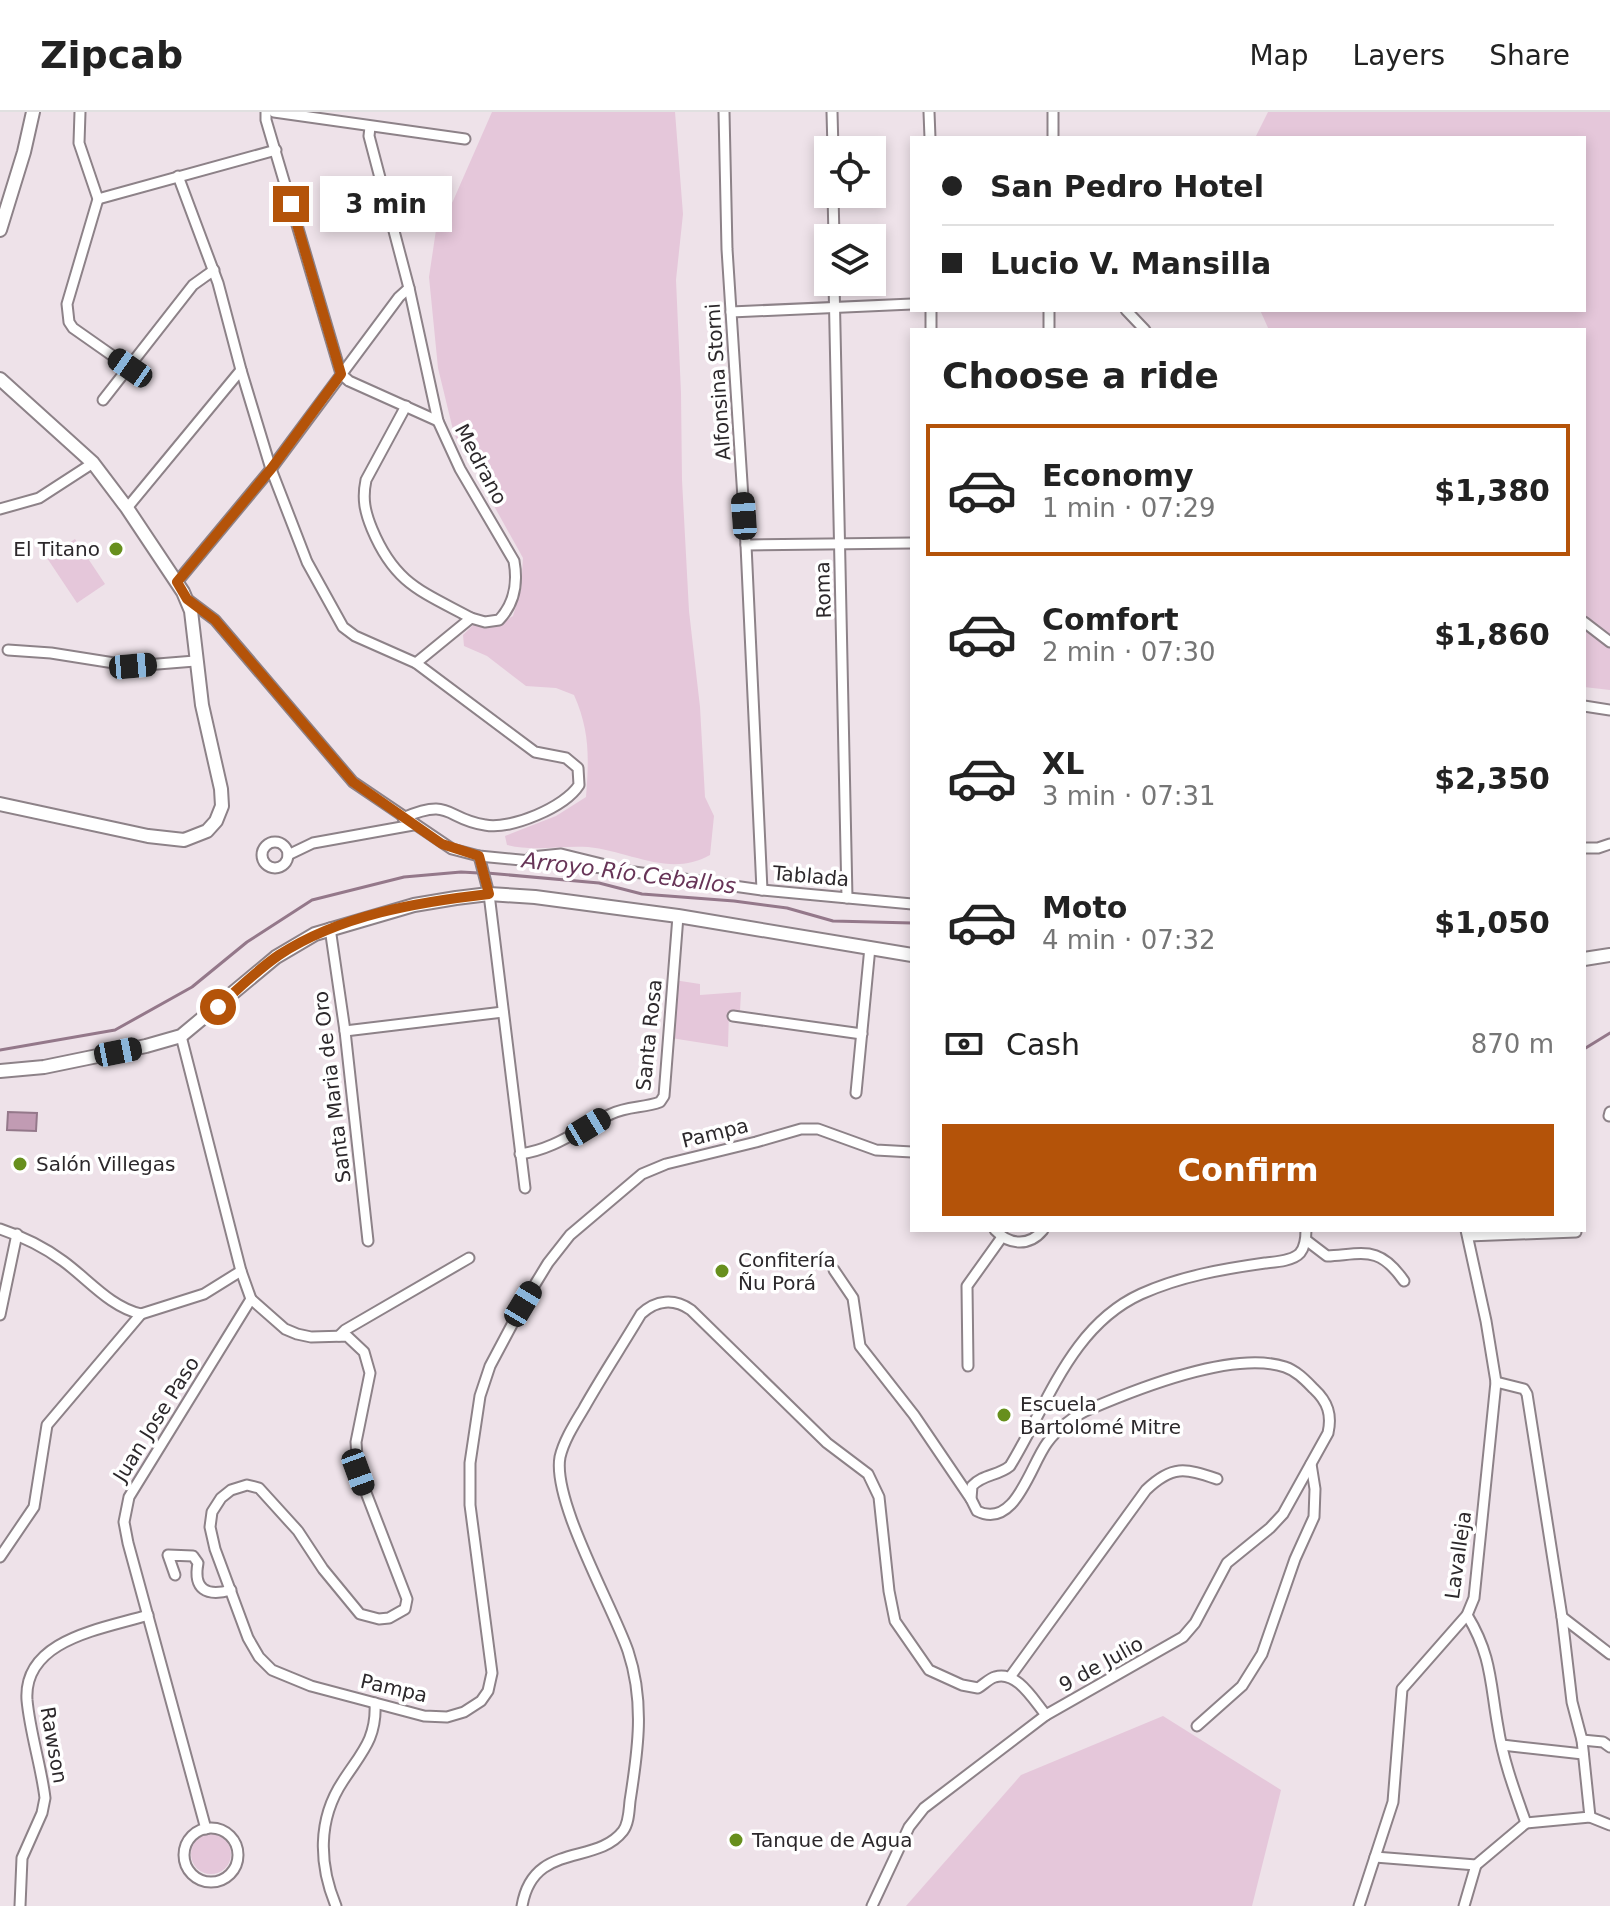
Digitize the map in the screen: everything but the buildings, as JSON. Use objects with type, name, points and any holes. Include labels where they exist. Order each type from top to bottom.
[{"type":"main road","points":[[0,230],[33,112]]},
{"type":"main road","points":[[0,379],[93,463],[187,599],[191,611],[195,661],[222,806],[216,821],[207,831],[184,840],[166,839],[0,804]]},
{"type":"main road","points":[[0,1071],[44,1067],[181,1036],[276,957],[315,934],[414,905],[488,888],[910,955]]},
{"type":"main road","points":[[1586,959],[1610,955]]},
{"type":"street","points":[[80,112],[79,143],[98,199],[67,304],[67,314],[73,328],[130,368]]},
{"type":"street","points":[[266,112],[341,374],[349,381],[438,421]]},
{"type":"street","points":[[274,112],[465,139]]},
{"type":"street","name":"Alfonsina Storni","points":[[724,112],[725,219],[746,545],[762,890]]},
{"type":"street","points":[[832,112],[833,136]]},
{"type":"street","points":[[929,112],[930,136]]},
{"type":"street","points":[[1053,112],[1053,136]]},
{"type":"street","name":"Medrano","points":[[370,127],[369,136],[409,288],[438,421],[460,469],[514,561],[516,570],[514,600],[506,613],[493,622],[471,618],[416,663]]},
{"type":"street","points":[[98,199],[276,150]]},
{"type":"street","points":[[178,176],[214,270],[271,469],[307,562],[343,627],[355,636],[416,663],[535,752],[573,761],[580,775],[579,785],[564,802],[500,826],[474,823],[442,809],[423,810],[403,818]]},
{"type":"street","points":[[103,400],[193,285],[214,270]]},
{"type":"street","points":[[177,582],[271,469],[399,297],[409,288]]},
{"type":"street","name":"Roma","points":[[834,296],[847,898]]},
{"type":"street","points":[[731,312],[910,304]]},
{"type":"street","points":[[1128,312],[1143,328]]},
{"type":"street","points":[[127,508],[241,370]]},
{"type":"street","points":[[406,406],[366,480],[363,494],[365,511],[382,551],[401,577],[471,618]]},
{"type":"street","points":[[0,509],[39,498],[93,463]]},
{"type":"street","points":[[746,545],[910,543]]},
{"type":"street","name":"Tablada","points":[[187,599],[215,620],[353,782],[442,844],[480,860],[520,859],[762,890],[910,904]]},
{"type":"street","points":[[1586,624],[1610,642]]},
{"type":"street","points":[[8,650],[51,653],[133,666],[195,661]]},
{"type":"street","points":[[1586,706],[1610,710]]},
{"type":"street","points":[[288,855],[313,843],[413,825]]},
{"type":"street","points":[[1586,848],[1610,844]]},
{"type":"street","points":[[480,860],[488,888],[525,1188]]},
{"type":"street","name":"Santa Rosa","points":[[520,1154],[539,1152],[624,1108],[660,1102],[664,1096],[678,916]]},
{"type":"street","name":"Santa Maria de Oro","points":[[330,928],[345,1031],[368,1241]]},
{"type":"street","points":[[856,1093],[870,947]]},
{"type":"street","points":[[345,1031],[503,1012]]},
{"type":"street","points":[[733,1016],[862,1034]]},
{"type":"street","points":[[181,1036],[241,1271],[251,1299],[285,1329],[311,1337],[339,1336],[469,1258]]},
{"type":"street","name":"Pampa","points":[[339,1336],[347,1336],[355,1342],[369,1362],[369,1388],[355,1457],[372,1510],[406,1590],[405,1609],[389,1618],[360,1614],[323,1569],[289,1520],[259,1488],[247,1485],[231,1490],[221,1498],[212,1512],[210,1527],[215,1549],[248,1638],[259,1657],[272,1670],[311,1686],[424,1716],[447,1717],[464,1712],[481,1701],[488,1691],[492,1673],[470,1505],[470,1463],[476,1420],[490,1366],[548,1263],[570,1235],[653,1168],[801,1129],[818,1129],[876,1150],[910,1152]]},
{"type":"street","points":[[0,1229],[17,1234],[60,1259],[117,1304],[141,1314]]},
{"type":"street","points":[[968,1366],[967,1286],[998,1234],[1020,1243],[1030,1241],[1041,1232]]},
{"type":"street","points":[[1467,1233],[1576,1232]]},
{"type":"street","name":"Lavalleja","points":[[1359,1906],[1393,1802],[1402,1689],[1467,1615],[1474,1598],[1496,1382],[1467,1233]]},
{"type":"street","points":[[0,1315],[17,1234]]},
{"type":"street","points":[[971,1499],[972,1486],[978,1480],[1005,1471],[1010,1466],[1080,1342],[1096,1324],[1143,1293],[1208,1271],[1279,1262],[1294,1257],[1301,1253],[1306,1235],[1327,1256],[1359,1252],[1382,1258],[1394,1267],[1404,1281]]},
{"type":"street","points":[[834,1270],[853,1298],[860,1346],[914,1415],[971,1499]]},
{"type":"street","points":[[0,1557],[34,1507],[47,1425],[141,1314],[204,1294],[241,1271]]},
{"type":"street","name":"Juan Jose Paso","points":[[206,1829],[124,1522],[129,1497],[251,1299]]},
{"type":"street","points":[[522,1906],[524,1893],[533,1877],[548,1864],[612,1840],[624,1830],[628,1816],[638,1744],[638,1692],[628,1652],[576,1529],[559,1471],[569,1434],[641,1314],[651,1305],[680,1302],[691,1310],[827,1443],[868,1474],[879,1497],[895,1621],[929,1670],[962,1685],[978,1688],[996,1676],[1010,1677],[1146,1490],[1159,1477],[1180,1470],[1217,1479]]},
{"type":"street","name":"9 de Julio","points":[[971,1499],[977,1511],[985,1515],[994,1516],[1003,1512],[1019,1493],[1047,1443],[1078,1415],[1192,1372],[1235,1363],[1285,1367],[1300,1375],[1320,1394],[1328,1408],[1330,1423],[1311,1464],[1277,1522],[1227,1563],[1195,1623],[1183,1637],[1046,1715],[1010,1677]]},
{"type":"street","points":[[1496,1382],[1524,1389],[1527,1394],[1572,1702],[1582,1740],[1590,1817]]},
{"type":"street","points":[[1197,1726],[1242,1686],[1262,1654],[1295,1559],[1314,1517],[1311,1464]]},
{"type":"street","points":[[175,1575],[168,1555],[193,1556],[198,1563],[195,1577],[200,1587],[210,1592],[231,1590]]},
{"type":"street","name":"Rawson","points":[[20,1906],[22,1858],[42,1813],[45,1798],[27,1699],[28,1679],[35,1663],[47,1652],[83,1636],[148,1615]]},
{"type":"street","points":[[1467,1615],[1490,1663],[1502,1745],[1526,1823]]},
{"type":"street","points":[[1562,1617],[1610,1654]]},
{"type":"street","points":[[336,1906],[323,1865],[322,1847],[327,1816],[333,1798],[373,1735],[375,1703]]},
{"type":"street","points":[[872,1906],[909,1827],[924,1808],[1046,1715]]},
{"type":"street","points":[[1582,1740],[1603,1742],[1610,1747]]},
{"type":"street","points":[[1502,1745],[1583,1754]]},
{"type":"street","points":[[1464,1906],[1476,1865],[1526,1823],[1590,1817],[1610,1825]]},
{"type":"street","points":[[214,1828],[230,1836],[238,1851],[238,1859],[230,1875],[215,1882],[206,1882],[190,1872],[184,1855],[190,1838],[206,1829],[214,1828]]},
{"type":"street","points":[[1375,1857],[1476,1865]]},
{"type":"shaded area","points":[[492,112],[675,112],[683,214],[676,280],[689,611],[700,707],[705,797],[714,816],[710,855],[695,861],[665,864],[588,847],[528,848],[507,845],[505,836],[556,816],[586,797],[588,757],[586,733],[574,695],[556,688],[526,686],[487,656],[464,646],[463,635],[473,625],[498,625],[513,616],[521,589],[523,558],[454,434],[438,368],[429,277],[436,230],[453,201]]},
{"type":"shaded area","points":[[1268,112],[1610,112],[1610,690],[1586,687],[1586,328],[1268,328],[1261,312],[1586,312],[1586,136],[1256,136]]},
{"type":"shaded area","points":[[75,539],[105,584],[77,603],[47,558]]},
{"type":"shaded area","points":[[674,980],[700,984],[700,995],[741,992],[740,1011],[729,1011],[728,1047],[671,1038]]},
{"type":"shaded area","points":[[8,1112],[37,1113],[36,1131],[7,1130]]},
{"type":"shaded area","points":[[1163,1716],[1281,1790],[1252,1906],[906,1906],[1021,1775]]},
{"type":"shaded area","points":[[211,1834],[225,1840],[231,1854],[225,1868],[211,1874],[197,1868],[191,1854],[197,1840]]},
{"type":"waterway","name":"Arroyo Río Ceballos","points":[[0,1050],[115,1030],[192,987],[247,942],[312,900],[404,877],[479,873]]},
{"type":"waterway","name":"Arroyo Río Ceballos","points":[[487,873],[599,883],[642,894],[787,908],[833,921],[910,923]]},
{"type":"waterway","name":"Arroyo Río Ceballos","points":[[1586,1048],[1610,1033]]},
{"type":"place","name":"El Titano","points":[[116,549]]},
{"type":"place","name":"Salón Villegas","points":[[20,1164]]},
{"type":"place","name":"Confitería Ñu Porá","points":[[722,1271]]},
{"type":"place","name":"Escuela Bartolomé Mitre","points":[[1004,1415]]},
{"type":"place","name":"Tanque de Agua","points":[[736,1840]]},
{"type":"route","points":[[218,1007],[276,957],[315,934],[414,905],[489,894],[479,856],[442,844],[353,782],[215,620],[187,599],[177,582],[271,469],[341,374],[291,204]]}]
